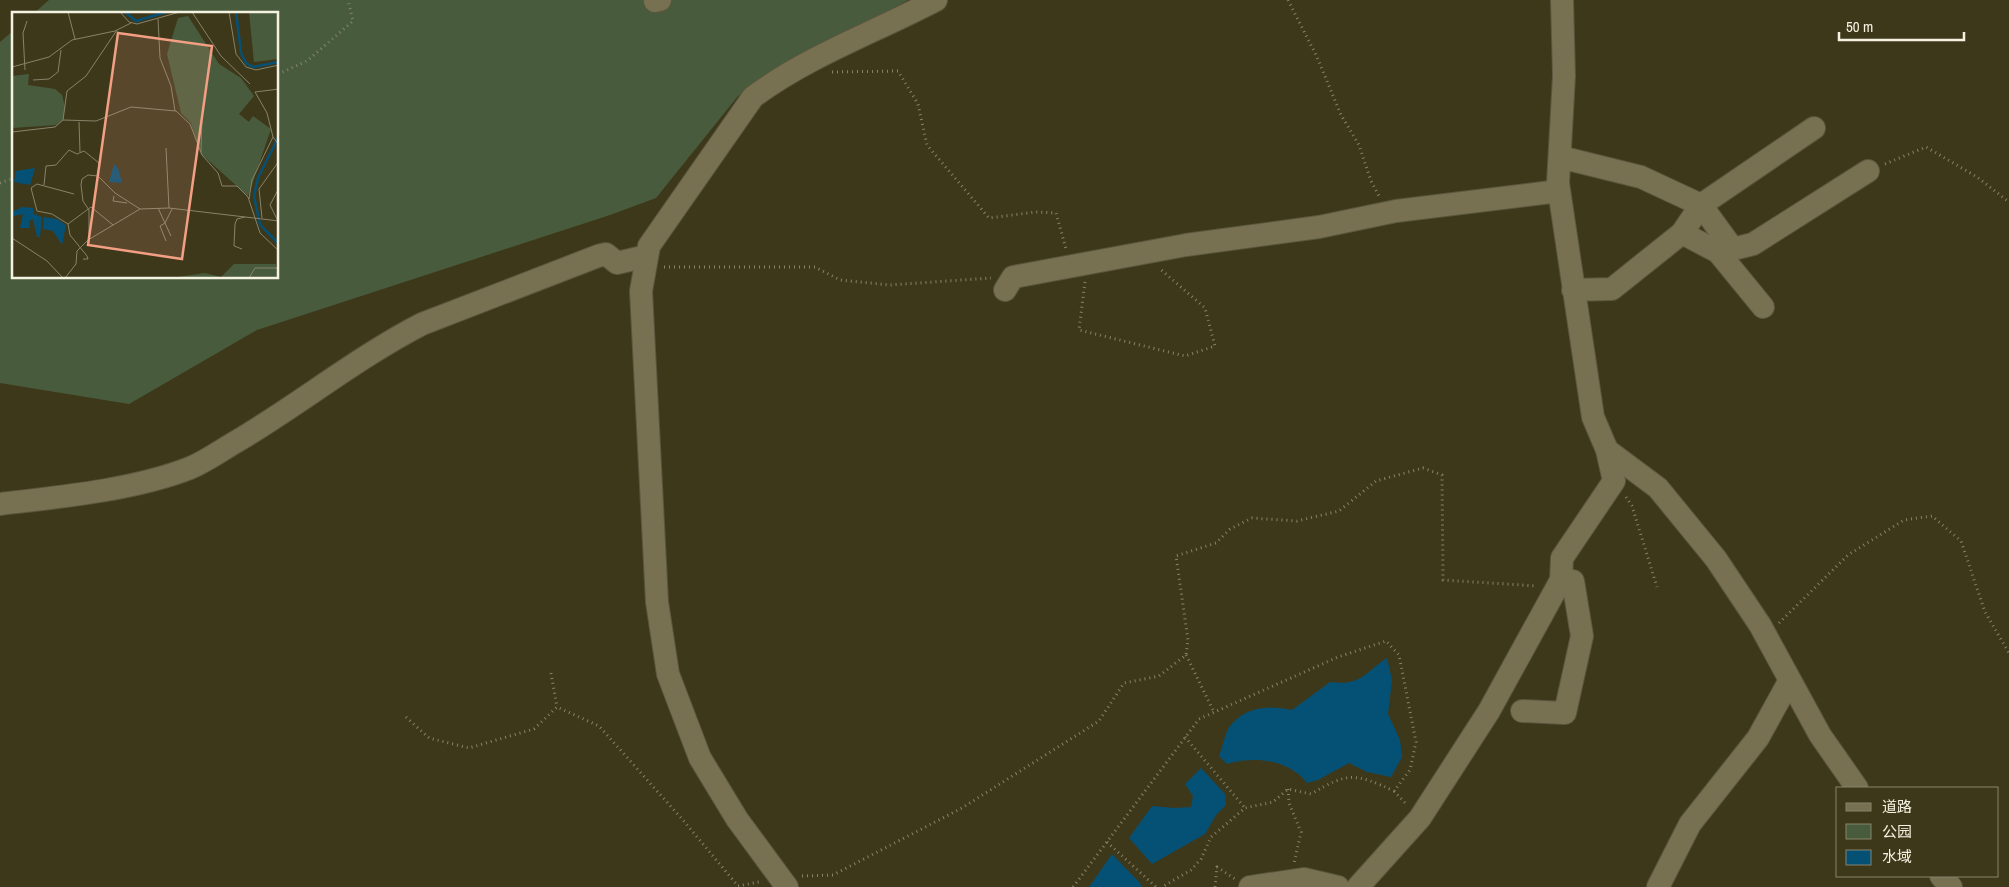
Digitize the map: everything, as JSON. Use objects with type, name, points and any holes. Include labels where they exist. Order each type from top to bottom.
[{"type":"street","points":[[783,882],[737,819],[700,758],[668,674],[657,602],[641,291],[646,262],[650,246],[753,97],[772,83],[825,54],[936,0]]},
{"type":"street","points":[[1358,887],[1420,818],[1489,712],[1559,584],[1562,558],[1614,481],[1607,450],[1593,417],[1559,191],[1564,76],[1562,0]]},
{"type":"street","points":[[1573,290],[1612,289],[1682,233],[1701,205],[1814,128]]},
{"type":"street","points":[[1560,157],[1641,176],[1701,205],[1733,249],[1753,244],[1868,171]]},
{"type":"street","points":[[1009,283],[1079,265],[1156,250],[1319,227],[1388,213],[1559,191]]},
{"type":"street","points":[[1682,233],[1718,252],[1763,307]]},
{"type":"street","points":[[0,504],[70,496],[112,488],[191,467],[265,424],[422,324],[598,256],[606,254],[617,262],[646,262]]},
{"type":"street","points":[[1607,450],[1658,488],[1716,558],[1766,635],[1820,735],[1856,787]]},
{"type":"street","points":[[1522,712],[1565,713],[1582,636],[1572,581],[1559,584]]},
{"type":"street","points":[[1658,887],[1690,824],[1758,738],[1790,680]]},
{"type":"street","points":[[1243,884],[1304,878],[1338,887]]},
{"type":"path","points":[[279,74],[307,61],[353,21],[348,0]]},
{"type":"path","points":[[1288,0],[1317,57],[1341,115],[1359,145],[1371,181],[1388,213]]},
{"type":"path","points":[[829,72],[898,71],[918,104],[927,145],[989,218],[1036,212],[1056,213],[1079,265],[1078,330],[1185,356],[1215,346],[1205,308],[1159,270],[1156,250]]},
{"type":"path","points":[[1868,171],[1926,147],[1977,178],[2009,202]]},
{"type":"path","points":[[0,183],[12,179]]},
{"type":"path","points":[[646,262],[815,267],[840,280],[890,285],[1009,283]]},
{"type":"path","points":[[1214,712],[1186,655],[1188,640],[1176,556],[1216,543],[1230,529],[1252,518],[1297,521],[1339,511],[1376,481],[1423,468],[1442,475],[1443,580],[1559,584]]},
{"type":"path","points":[[1614,481],[1632,506],[1657,588]]},
{"type":"path","points":[[1766,635],[1848,555],[1904,520],[1932,516],[1961,541],[1985,612],[2009,653]]},
{"type":"path","points":[[1073,887],[1198,719],[1338,657],[1386,640],[1399,655],[1416,742],[1410,770],[1394,790],[1365,778],[1336,779],[1311,794],[1288,789]]},
{"type":"path","points":[[557,707],[598,726],[682,819],[738,886],[833,875],[962,808],[1099,721],[1124,683],[1159,676],[1186,655]]},
{"type":"path","points":[[551,673],[557,707]]},
{"type":"path","points":[[406,717],[429,738],[469,748],[534,729],[557,707]]},
{"type":"path","points":[[1185,737],[1245,808]]},
{"type":"path","points":[[1162,887],[1191,870],[1201,858],[1211,837],[1245,808],[1273,802],[1288,789]]},
{"type":"path","points":[[1288,789],[1289,803],[1301,832],[1292,880]]},
{"type":"path","points":[[1107,842],[1156,887]]},
{"type":"path","points":[[1216,887],[1217,867],[1243,884]]},
{"type":"green space","points":[[49,0],[908,0],[738,96],[656,198],[610,215],[257,330],[129,404],[0,383],[0,42],[12,32],[12,279],[279,279],[279,12],[35,12]]},
{"type":"water","points":[[1387,658],[1392,680],[1388,714],[1400,740],[1402,757],[1391,777],[1367,772],[1349,763],[1318,780],[1307,783],[1291,769],[1281,764],[1270,761],[1248,760],[1227,764],[1219,756],[1229,728],[1243,714],[1267,708],[1292,710],[1330,682],[1349,682],[1361,678]]},
{"type":"water","points":[[1201,768],[1225,794],[1226,805],[1216,815],[1205,834],[1152,864],[1129,838],[1152,806],[1191,807],[1193,796],[1185,784]]},
{"type":"water","points":[[1112,854],[1140,883],[1142,887],[1089,887]]}]
